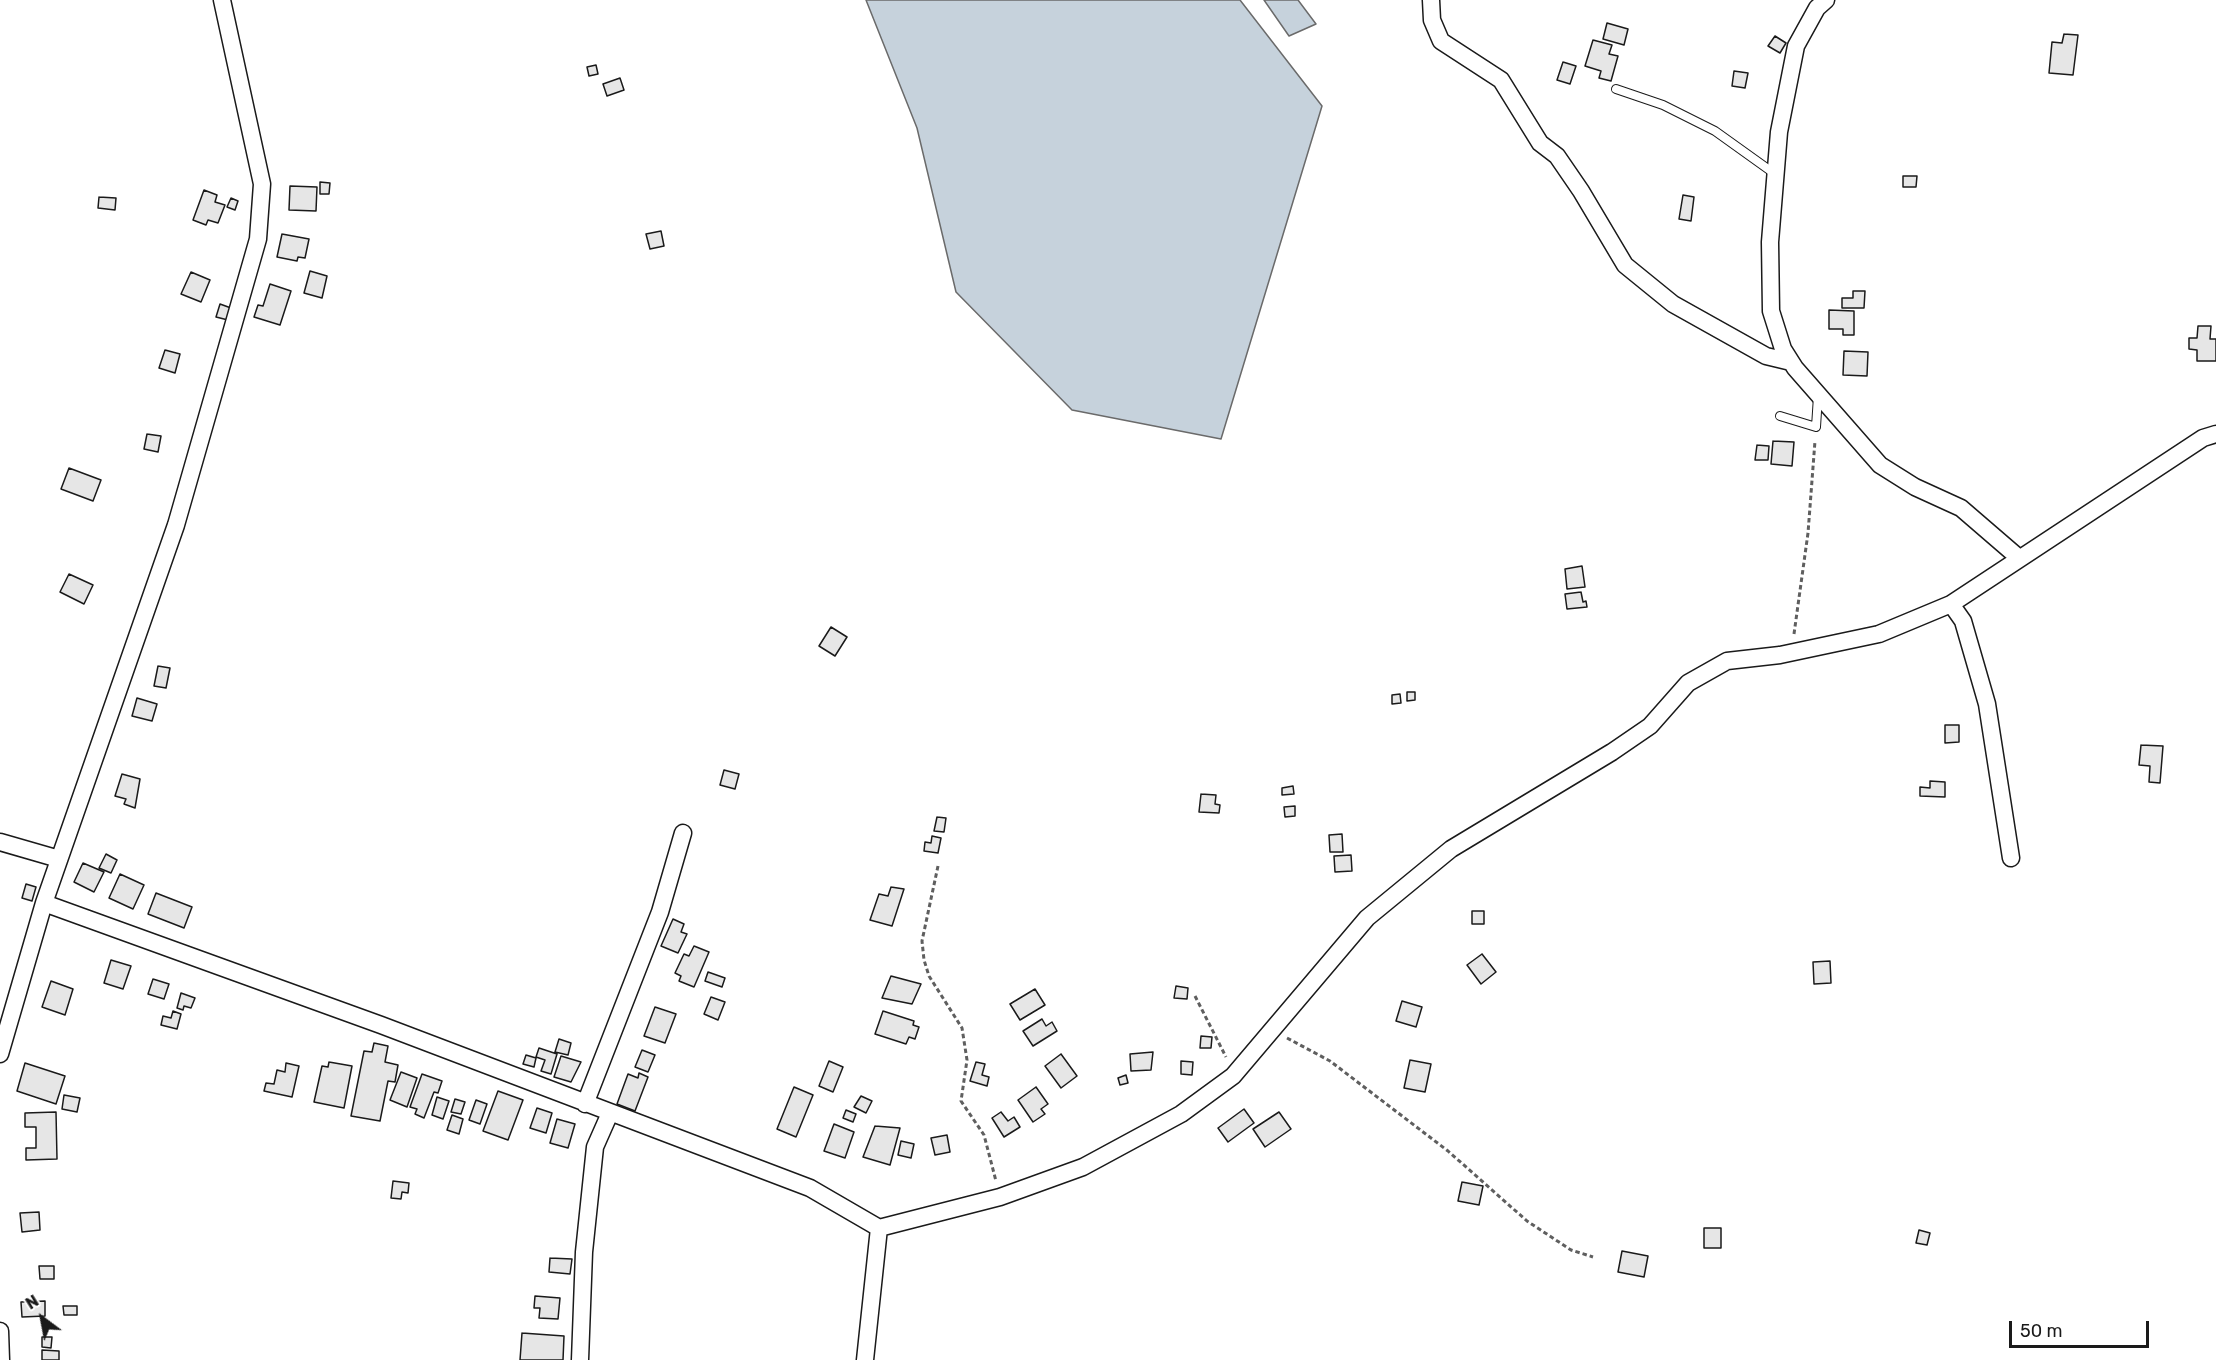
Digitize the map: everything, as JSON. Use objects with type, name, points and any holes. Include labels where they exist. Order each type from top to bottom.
[{"type":"street","points":[[0,1054],[44,903],[176,525],[258,239],[262,184],[222,0]]},
{"type":"street","points":[[1431,0],[1432,20],[1441,41],[1501,80],[1540,143],[1557,156],[1625,265],[1673,303],[1766,356],[1791,362]]},
{"type":"street","points":[[1826,0],[1817,8],[1796,46],[1779,132],[1770,242],[1772,311],[1783,349],[1818,396],[1880,465],[1915,487],[1961,508],[2019,558]]},
{"type":"street","points":[[44,903],[381,1025],[810,1188],[879,1228],[1000,1197],[1083,1167],[1181,1114],[1233,1076],[1367,918],[1451,849],[1612,752],[1650,726],[1688,683],[1727,661],[1780,655],[1879,634],[1951,604],[2203,438],[2216,434]]},
{"type":"street","points":[[1951,604],[1964,621],[1987,704],[2012,858]]},
{"type":"street","points":[[585,1104],[660,912],[683,833]]},
{"type":"street","points":[[0,842],[59,859]]},
{"type":"street","points":[[580,1360],[584,1252],[595,1147],[610,1113]]},
{"type":"street","points":[[865,1360],[879,1228]]},
{"type":"street","points":[[0,1331],[1,1360]]},
{"type":"lane","points":[[1616,89],[1663,105],[1715,131],[1776,174]]},
{"type":"lane","points":[[1780,416],[1816,427],[1818,396]]},
{"type":"path","points":[[1780,655],[1795,632],[1808,533],[1816,427]]},
{"type":"path","points":[[938,866],[922,941],[924,960],[929,976],[962,1028],[967,1060],[961,1101],[984,1135],[1000,1197]]},
{"type":"path","points":[[1195,996],[1233,1076]]},
{"type":"path","points":[[1272,1030],[1330,1061],[1448,1151],[1527,1221],[1571,1250],[1593,1257]]},
{"type":"shaded area","points":[[866,0],[1240,0],[1322,106],[1221,439],[1072,410],[956,292],[917,128]]},
{"type":"shaded area","points":[[1264,0],[1298,0],[1316,24],[1289,36]]},
{"type":"building","points":[[1607,23],[1628,29],[1624,45],[1603,39]]},
{"type":"building","points":[[2064,34],[2078,35],[2073,75],[2049,73],[2052,42],[2062,43]]},
{"type":"building","points":[[1775,36],[1786,43],[1780,53],[1768,46]]},
{"type":"building","points":[[1593,40],[1612,45],[1609,54],[1618,56],[1611,81],[1599,78],[1601,71],[1585,66]]},
{"type":"building","points":[[1563,62],[1576,66],[1570,84],[1557,80]]},
{"type":"building","points":[[596,65],[598,74],[589,76],[587,67]]},
{"type":"building","points":[[1734,71],[1748,73],[1745,88],[1732,86]]},
{"type":"building","points":[[620,78],[624,90],[607,96],[603,84]]},
{"type":"building","points":[[1903,176],[1917,176],[1916,187],[1903,187]]},
{"type":"building","points":[[320,182],[330,183],[329,194],[320,194]]},
{"type":"building","points":[[290,186],[317,187],[316,211],[289,210]]},
{"type":"building","points":[[204,190],[217,195],[215,202],[225,205],[218,223],[208,220],[206,225],[193,220]]},
{"type":"building","points":[[1683,195],[1694,197],[1691,221],[1679,219]]},
{"type":"building","points":[[99,197],[116,198],[115,210],[98,208]]},
{"type":"building","points":[[231,198],[238,201],[235,210],[227,207]]},
{"type":"building","points":[[661,231],[664,246],[650,249],[646,234]]},
{"type":"building","points":[[282,234],[309,239],[305,258],[298,257],[297,261],[277,257]]},
{"type":"building","points":[[310,271],[327,276],[322,298],[304,293]]},
{"type":"building","points":[[191,272],[210,280],[201,302],[181,294]]},
{"type":"building","points":[[270,284],[291,291],[280,325],[254,317],[258,305],[263,306]]},
{"type":"building","points":[[1853,291],[1865,291],[1864,308],[1842,308],[1842,298],[1853,298]]},
{"type":"building","points":[[220,304],[231,308],[228,320],[216,317]]},
{"type":"building","points":[[1829,310],[1854,311],[1854,335],[1843,335],[1843,329],[1829,329]]},
{"type":"building","points":[[2198,326],[2211,326],[2210,339],[2216,339],[2216,361],[2197,361],[2197,350],[2189,349],[2189,338],[2197,338]]},
{"type":"building","points":[[165,350],[180,354],[175,373],[159,368]]},
{"type":"building","points":[[1844,351],[1868,352],[1867,376],[1843,375]]},
{"type":"building","points":[[147,434],[161,436],[158,452],[144,449]]},
{"type":"building","points":[[1773,441],[1794,442],[1792,466],[1771,464]]},
{"type":"building","points":[[1757,445],[1769,446],[1768,460],[1755,460]]},
{"type":"building","points":[[69,468],[101,480],[93,501],[61,489]]},
{"type":"building","points":[[1582,566],[1585,587],[1567,589],[1565,569]]},
{"type":"building","points":[[69,574],[93,585],[84,604],[60,592]]},
{"type":"building","points":[[1581,592],[1583,602],[1586,601],[1587,607],[1567,609],[1565,594]]},
{"type":"building","points":[[831,627],[847,637],[835,656],[819,646]]},
{"type":"building","points":[[158,666],[170,668],[166,688],[154,686]]},
{"type":"building","points":[[1407,692],[1415,692],[1415,700],[1407,701]]},
{"type":"building","points":[[1400,694],[1401,703],[1392,704],[1392,695]]},
{"type":"building","points":[[137,698],[157,704],[152,721],[132,716]]},
{"type":"building","points":[[1945,725],[1959,725],[1959,742],[1945,743]]},
{"type":"building","points":[[2141,745],[2163,746],[2160,783],[2149,782],[2150,766],[2139,765]]},
{"type":"building","points":[[724,770],[739,774],[735,789],[720,785]]},
{"type":"building","points":[[122,774],[140,779],[135,808],[124,804],[126,799],[115,796]]},
{"type":"building","points":[[1930,781],[1945,782],[1945,797],[1920,796],[1920,787],[1930,788]]},
{"type":"building","points":[[1293,786],[1294,794],[1282,795],[1282,788]]},
{"type":"building","points":[[1201,794],[1216,795],[1215,804],[1220,805],[1219,813],[1199,812]]},
{"type":"building","points":[[1295,806],[1295,816],[1285,817],[1284,807]]},
{"type":"building","points":[[937,817],[946,818],[944,832],[934,831]]},
{"type":"building","points":[[1342,834],[1343,852],[1330,852],[1329,835]]},
{"type":"building","points":[[932,836],[941,838],[938,853],[924,851],[925,842],[931,843]]},
{"type":"building","points":[[106,854],[117,860],[111,873],[99,868]]},
{"type":"building","points":[[1351,855],[1352,871],[1335,872],[1334,856]]},
{"type":"building","points":[[83,863],[104,872],[94,892],[74,882]]},
{"type":"building","points":[[120,874],[144,885],[133,909],[109,898]]},
{"type":"building","points":[[26,884],[36,887],[32,901],[22,898]]},
{"type":"building","points":[[891,887],[904,889],[892,926],[870,920],[879,894],[888,896]]},
{"type":"building","points":[[156,893],[192,907],[184,928],[148,914]]},
{"type":"building","points":[[1472,911],[1484,911],[1484,924],[1472,924]]},
{"type":"building","points":[[673,919],[684,924],[681,932],[687,934],[678,953],[661,946]]},
{"type":"building","points":[[694,946],[709,952],[694,987],[679,981],[681,976],[675,973],[684,954],[689,956]]},
{"type":"building","points":[[1482,954],[1496,972],[1481,984],[1467,965]]},
{"type":"building","points":[[111,960],[131,966],[123,989],[104,983]]},
{"type":"building","points":[[1830,961],[1831,983],[1814,984],[1813,962]]},
{"type":"building","points":[[708,972],[725,978],[722,987],[705,981]]},
{"type":"building","points":[[891,976],[921,984],[912,1004],[882,998]]},
{"type":"building","points":[[153,979],[169,984],[164,999],[148,994]]},
{"type":"building","points":[[51,981],[73,989],[65,1015],[42,1007]]},
{"type":"building","points":[[1176,986],[1188,988],[1187,999],[1174,998]]},
{"type":"building","points":[[1035,989],[1045,1005],[1020,1020],[1010,1004]]},
{"type":"building","points":[[181,993],[195,998],[191,1008],[184,1006],[183,1010],[177,1008]]},
{"type":"building","points":[[711,997],[725,1002],[718,1020],[704,1014]]},
{"type":"building","points":[[1402,1001],[1422,1007],[1416,1027],[1396,1021]]},
{"type":"building","points":[[655,1007],[676,1014],[665,1043],[644,1036]]},
{"type":"building","points":[[173,1011],[181,1014],[177,1029],[161,1025],[163,1016],[171,1018]]},
{"type":"building","points":[[883,1011],[914,1021],[913,1025],[919,1027],[915,1039],[909,1037],[906,1044],[875,1034]]},
{"type":"building","points":[[1042,1019],[1046,1026],[1052,1022],[1057,1031],[1033,1046],[1023,1031]]},
{"type":"building","points":[[1201,1036],[1212,1037],[1211,1048],[1200,1048]]},
{"type":"building","points":[[559,1039],[571,1043],[568,1055],[555,1052]]},
{"type":"building","points":[[374,1043],[388,1046],[385,1062],[398,1065],[395,1082],[388,1081],[380,1121],[351,1116],[364,1051],[372,1052]]},
{"type":"building","points":[[539,1048],[557,1054],[551,1074],[541,1071],[545,1060],[536,1057]]},
{"type":"building","points":[[642,1050],[655,1055],[648,1072],[635,1067]]},
{"type":"building","points":[[1153,1052],[1151,1070],[1131,1071],[1130,1054]]},
{"type":"building","points":[[1061,1054],[1077,1076],[1061,1088],[1045,1066]]},
{"type":"building","points":[[526,1055],[536,1058],[534,1067],[523,1064]]},
{"type":"building","points":[[561,1056],[581,1062],[571,1082],[554,1077]]},
{"type":"building","points":[[1410,1060],[1431,1064],[1425,1092],[1404,1088]]},
{"type":"building","points":[[829,1061],[843,1067],[833,1092],[819,1086]]},
{"type":"building","points":[[1181,1061],[1193,1062],[1192,1075],[1181,1074]]},
{"type":"building","points":[[329,1062],[352,1066],[344,1108],[314,1102],[322,1066],[328,1067]]},
{"type":"building","points":[[976,1062],[985,1064],[982,1075],[989,1077],[987,1086],[970,1081]]},
{"type":"building","points":[[25,1063],[65,1076],[56,1104],[17,1091]]},
{"type":"building","points":[[286,1063],[299,1066],[292,1097],[264,1091],[266,1083],[274,1084],[277,1070],[285,1072]]},
{"type":"building","points":[[401,1072],[417,1078],[407,1107],[390,1100]]},
{"type":"building","points":[[639,1073],[648,1077],[635,1111],[617,1104],[628,1074],[638,1078]]},
{"type":"building","points":[[422,1074],[442,1081],[438,1093],[434,1092],[424,1118],[415,1114],[417,1109],[410,1107]]},
{"type":"building","points":[[1126,1075],[1128,1083],[1120,1085],[1118,1078]]},
{"type":"building","points":[[794,1087],[813,1095],[796,1137],[777,1129]]},
{"type":"building","points":[[1036,1087],[1048,1104],[1041,1109],[1045,1114],[1033,1122],[1018,1100]]},
{"type":"building","points":[[498,1091],[523,1100],[508,1140],[483,1131]]},
{"type":"building","points":[[64,1095],[80,1098],[77,1112],[62,1109]]},
{"type":"building","points":[[861,1096],[872,1101],[866,1113],[854,1107]]},
{"type":"building","points":[[437,1097],[449,1101],[443,1119],[432,1115]]},
{"type":"building","points":[[455,1099],[465,1102],[461,1114],[451,1112]]},
{"type":"building","points":[[476,1100],[487,1104],[480,1124],[469,1120]]},
{"type":"building","points":[[537,1108],[552,1113],[546,1133],[530,1128]]},
{"type":"building","points":[[1244,1109],[1254,1123],[1228,1142],[1218,1128]]},
{"type":"building","points":[[846,1110],[856,1114],[853,1122],[843,1118]]},
{"type":"building","points":[[56,1112],[57,1159],[26,1160],[26,1148],[36,1148],[36,1127],[25,1127],[25,1113]]},
{"type":"building","points":[[1001,1112],[1008,1121],[1014,1117],[1020,1127],[1004,1137],[992,1118]]},
{"type":"building","points":[[1279,1112],[1291,1129],[1265,1147],[1253,1129]]},
{"type":"building","points":[[452,1115],[463,1119],[459,1134],[447,1130]]},
{"type":"building","points":[[557,1119],[575,1124],[568,1148],[550,1143]]},
{"type":"building","points":[[834,1124],[854,1132],[845,1158],[824,1151]]},
{"type":"building","points":[[875,1126],[900,1128],[890,1165],[863,1157]]},
{"type":"building","points":[[947,1135],[950,1152],[935,1155],[931,1138]]},
{"type":"building","points":[[901,1141],[914,1144],[911,1158],[898,1155]]},
{"type":"building","points":[[393,1181],[409,1183],[408,1193],[402,1192],[401,1199],[391,1198]]},
{"type":"building","points":[[1462,1182],[1483,1186],[1479,1205],[1458,1201]]},
{"type":"building","points":[[39,1212],[40,1230],[22,1232],[20,1213]]},
{"type":"building","points":[[1704,1228],[1721,1228],[1721,1248],[1704,1248]]},
{"type":"building","points":[[1919,1230],[1930,1233],[1927,1245],[1916,1243]]},
{"type":"building","points":[[1622,1251],[1648,1256],[1644,1277],[1618,1272]]},
{"type":"building","points":[[550,1258],[572,1259],[570,1274],[549,1272]]},
{"type":"building","points":[[39,1266],[54,1266],[54,1279],[40,1279]]},
{"type":"building","points":[[535,1296],[560,1298],[558,1319],[539,1318],[540,1308],[534,1308]]},
{"type":"building","points":[[45,1301],[45,1316],[22,1317],[21,1302]]},
{"type":"building","points":[[63,1306],[77,1306],[77,1315],[64,1315]]},
{"type":"building","points":[[522,1333],[564,1336],[563,1360],[520,1360]]},
{"type":"building","points":[[42,1337],[52,1337],[51,1348],[42,1347]]},
{"type":"building","points":[[42,1350],[59,1351],[59,1360],[42,1360]]}]
